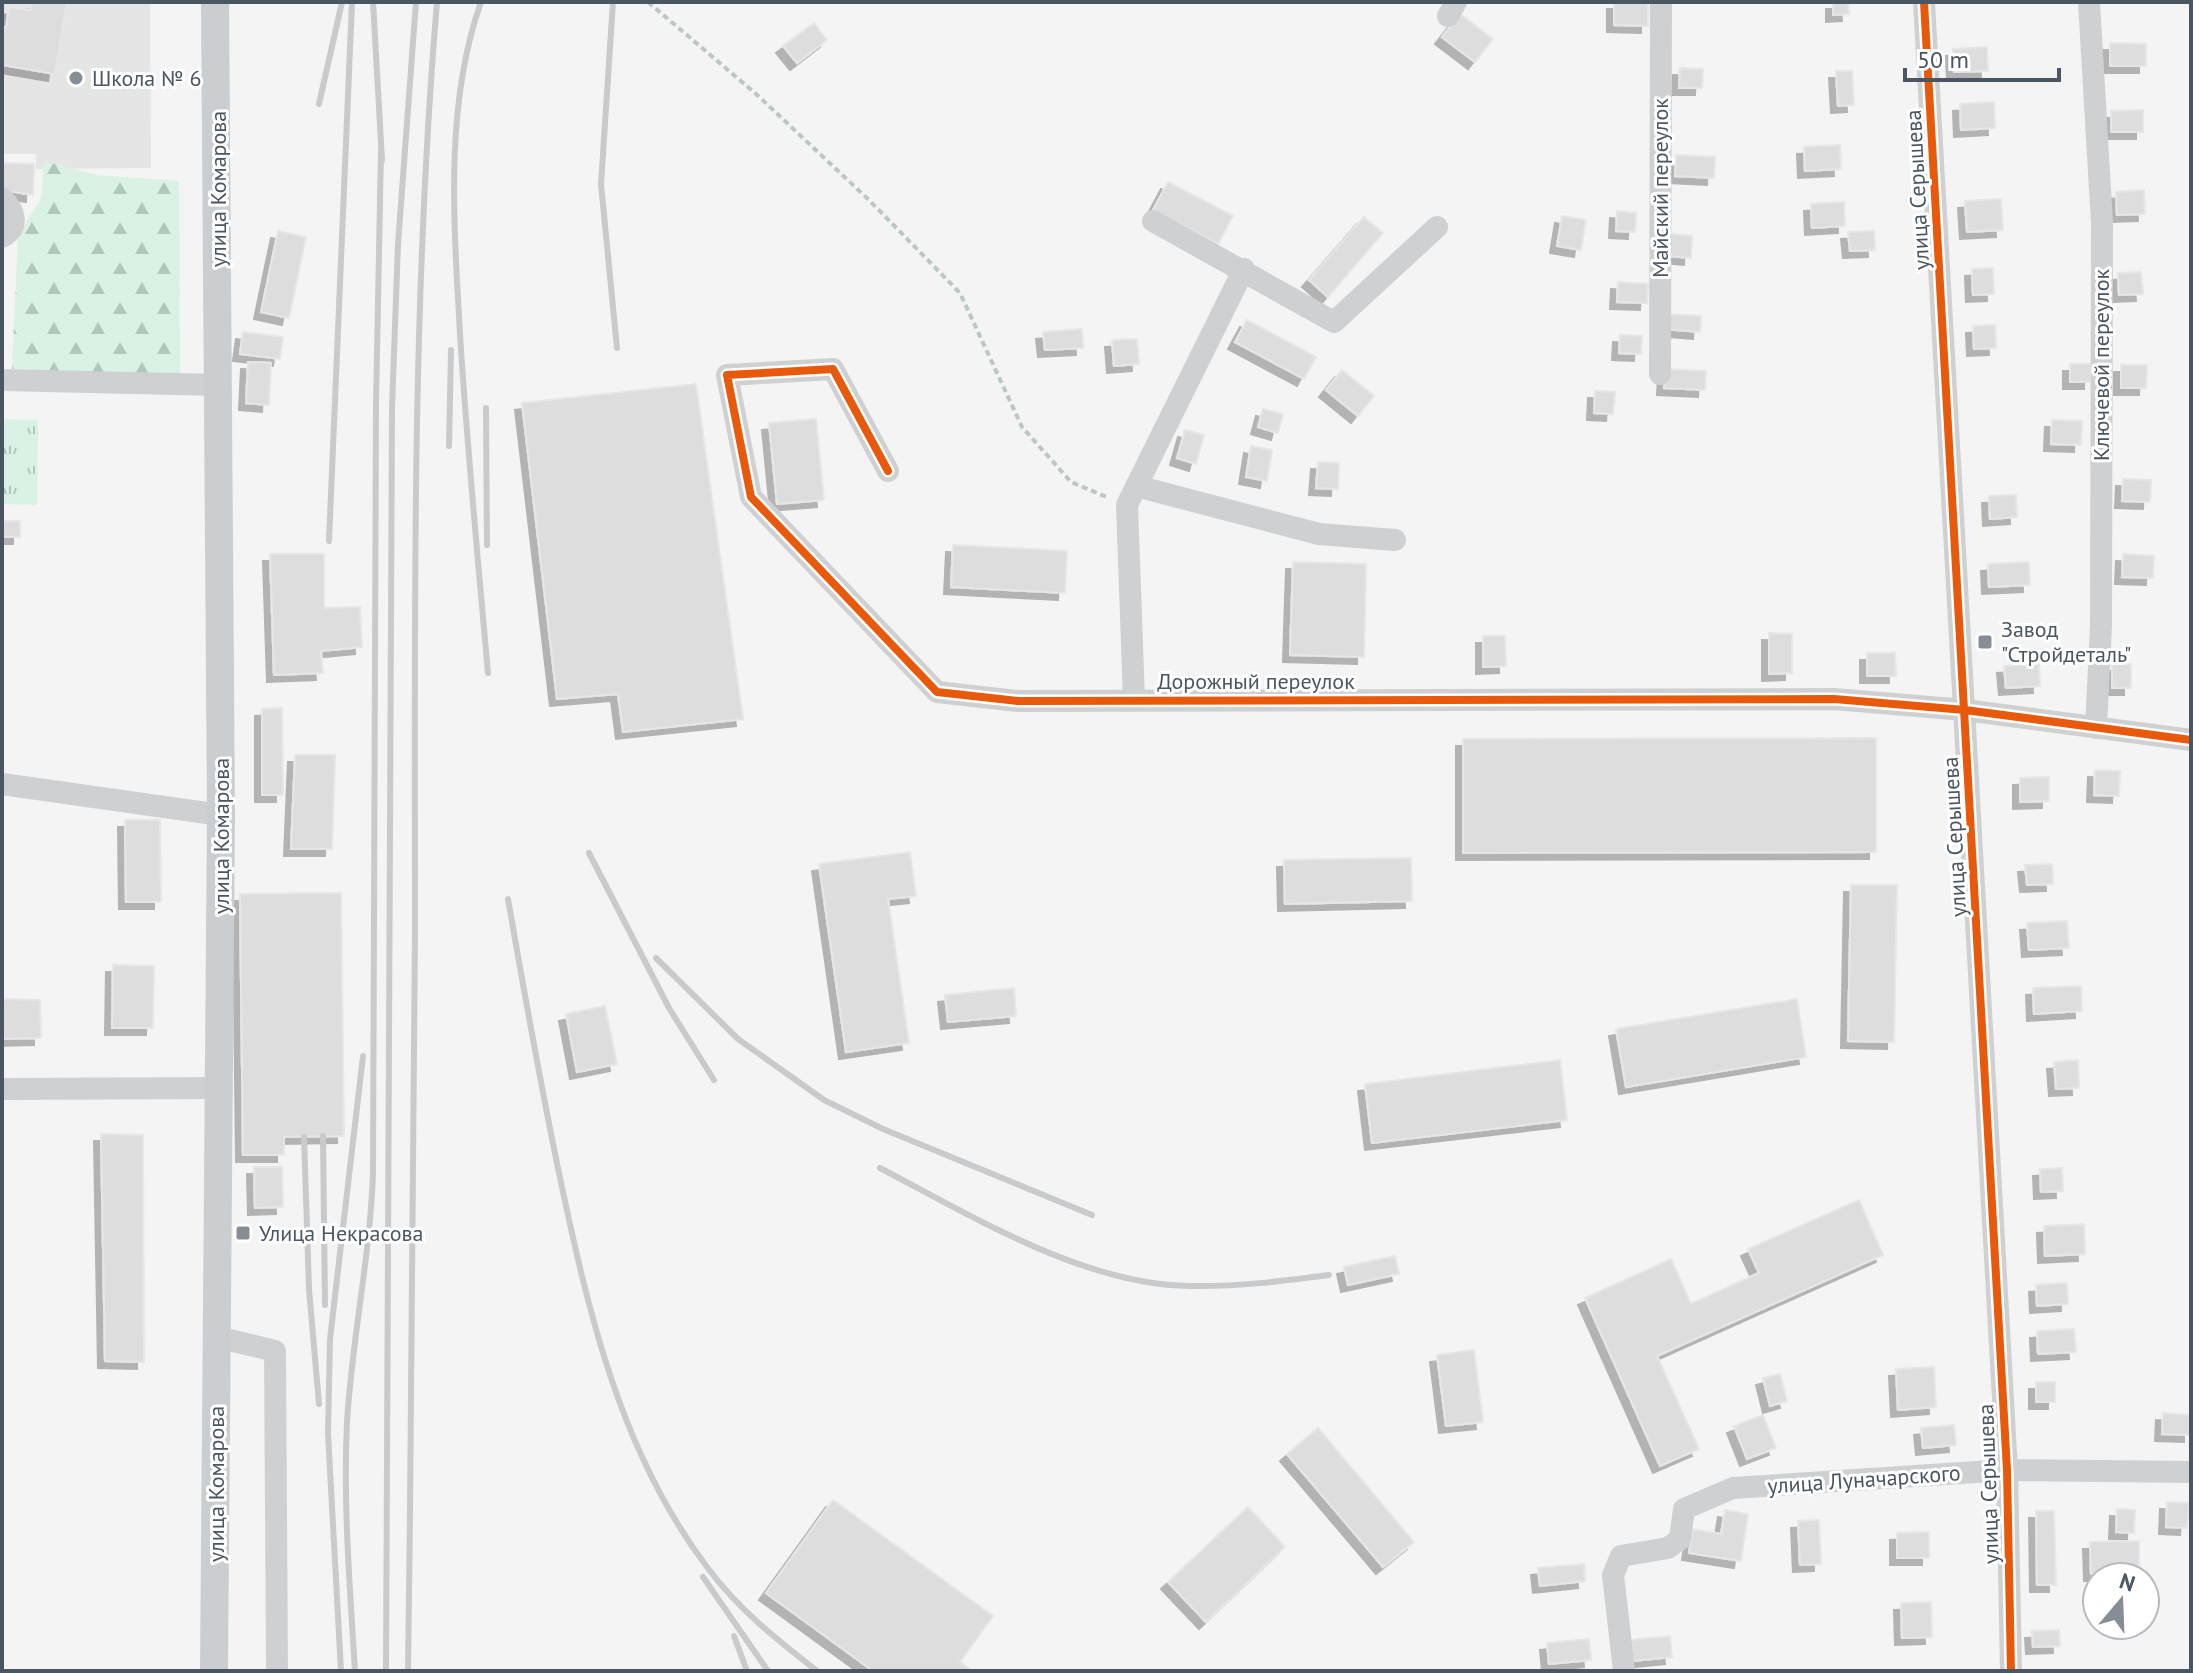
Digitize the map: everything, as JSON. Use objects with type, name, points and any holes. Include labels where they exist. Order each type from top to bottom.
[{"type":"main road","name":"улица Комарова","points":[[214,1671],[221,815],[215,2]]},
{"type":"street","name":"Майский переулок","points":[[1660,374],[1661,2]]},
{"type":"street","name":"улица Серышева","points":[[1924,2],[2007,1470],[2011,1671]]},
{"type":"street","name":"Ключевой переулок","points":[[2089,2],[2102,223],[2101,625],[2096,728]]},
{"type":"street","points":[[2,198],[13,208],[15,221],[2,237]]},
{"type":"street","points":[[1153,221],[1244,269],[1334,322],[1437,227]]},
{"type":"street","points":[[1134,700],[1132,496],[1244,269]]},
{"type":"street","name":"Дорожный переулок","points":[[888,471],[833,369],[727,375],[751,497],[937,692],[1018,701],[1819,698],[1965,710],[2191,740]]},
{"type":"street","points":[[2,380],[219,385]]},
{"type":"street","points":[[1132,496],[1319,534],[1395,540]]},
{"type":"street","points":[[2,784],[221,815]]},
{"type":"street","points":[[2,1089],[219,1088]]},
{"type":"street","points":[[217,1337],[275,1351],[277,1671]]},
{"type":"street","name":"улица Луначарского","points":[[1624,1671],[1613,1575],[1621,1556],[1668,1548],[1680,1539],[1684,1509],[1733,1488],[2007,1470],[2191,1472]]},
{"type":"path","points":[[648,2],[755,93],[869,200],[960,293],[1022,427],[1071,482],[1132,496]]},
{"type":"shaded area","name":"Школа № 6","points":[[2,2],[150,2],[151,168],[36,169],[36,154],[2,154]]},
{"type":"green space","points":[[44,161],[97,175],[179,181],[180,376],[12,369],[18,236],[41,198]]},
{"type":"green space","points":[[2,419],[38,420],[37,505],[2,504]]},
{"type":"building","points":[[32,2],[67,2],[55,74],[2,65],[2,27],[6,27],[9,7],[31,10]]},
{"type":"building","points":[[1614,2],[1648,2],[1648,26],[1614,25]]},
{"type":"building","points":[[1833,2],[1848,2],[1849,14],[1833,15]]},
{"type":"building","points":[[1460,14],[1493,39],[1475,62],[1442,37]]},
{"type":"building","points":[[814,23],[827,40],[797,63],[783,46]]},
{"type":"building","points":[[2110,43],[2146,44],[2146,66],[2110,66]]},
{"type":"building","points":[[1987,47],[1988,71],[1954,72],[1953,49]]},
{"type":"building","points":[[1680,68],[1703,69],[1702,88],[1679,88]]},
{"type":"building","points":[[1836,71],[1852,71],[1854,105],[1838,106]]},
{"type":"building","points":[[1994,102],[1995,128],[1961,130],[1960,104]]},
{"type":"building","points":[[2143,110],[2143,132],[2111,132],[2111,111]]},
{"type":"building","points":[[1840,145],[1841,169],[1805,171],[1804,147]]},
{"type":"building","points":[[1676,155],[1715,157],[1714,178],[1675,176]]},
{"type":"building","points":[[2,163],[34,164],[33,195],[2,190]]},
{"type":"building","points":[[1168,182],[1233,216],[1218,244],[1153,210]]},
{"type":"building","points":[[2144,190],[2145,214],[2117,215],[2116,192]]},
{"type":"building","points":[[2001,199],[2003,230],[1967,232],[1965,201]]},
{"type":"building","points":[[1844,202],[1845,226],[1812,228],[1811,204]]},
{"type":"building","points":[[1617,211],[1636,213],[1635,232],[1616,231]]},
{"type":"building","points":[[1562,216],[1586,220],[1581,250],[1557,246]]},
{"type":"building","points":[[1364,217],[1383,233],[1328,297],[1309,280]]},
{"type":"building","points":[[278,231],[306,237],[289,318],[261,312]]},
{"type":"building","points":[[1874,231],[1875,250],[1850,251],[1848,232]]},
{"type":"building","points":[[1670,234],[1692,236],[1691,258],[1668,256]]},
{"type":"building","points":[[1993,268],[1994,294],[1973,295],[1972,269]]},
{"type":"building","points":[[2141,272],[2143,294],[2119,295],[2118,273]]},
{"type":"building","points":[[1618,282],[1648,284],[1647,303],[1617,302]]},
{"type":"building","points":[[1664,314],[1701,316],[1700,332],[1663,329]]},
{"type":"building","points":[[1247,320],[1316,357],[1304,379],[1235,342]]},
{"type":"building","points":[[1995,325],[1996,348],[1974,349],[1973,326]]},
{"type":"building","points":[[1082,329],[1083,348],[1045,350],[1043,332]]},
{"type":"building","points":[[243,332],[283,337],[280,359],[240,354]]},
{"type":"building","points":[[1620,335],[1642,336],[1641,354],[1619,353]]},
{"type":"building","points":[[1137,339],[1139,364],[1114,366],[1112,340]]},
{"type":"building","points":[[248,362],[271,363],[269,405],[246,403]]},
{"type":"building","points":[[2070,364],[2091,364],[2091,382],[2070,382]]},
{"type":"building","points":[[2121,365],[2147,365],[2146,388],[2121,388]]},
{"type":"building","points":[[1665,369],[1706,371],[1705,390],[1664,388]]},
{"type":"building","points":[[1342,370],[1374,396],[1358,416],[1326,390]]},
{"type":"building","points":[[696,384],[743,719],[623,732],[618,694],[557,699],[522,403]]},
{"type":"building","points":[[1595,391],[1615,392],[1613,414],[1594,413]]},
{"type":"building","points":[[1263,409],[1283,414],[1278,433],[1258,427]]},
{"type":"building","points":[[816,419],[824,500],[777,504],[769,423]]},
{"type":"building","points":[[2052,420],[2082,421],[2081,445],[2051,444]]},
{"type":"building","points":[[1185,430],[1204,435],[1196,464],[1177,458]]},
{"type":"building","points":[[1251,446],[1272,450],[1267,481],[1246,477]]},
{"type":"building","points":[[1318,462],[1339,463],[1338,489],[1316,488]]},
{"type":"building","points":[[2123,479],[2151,480],[2150,502],[2122,501]]},
{"type":"building","points":[[2016,495],[2017,517],[1990,519],[1989,496]]},
{"type":"building","points":[[2,521],[20,521],[20,537],[2,537]]},
{"type":"building","points":[[953,545],[1067,551],[1065,593],[951,587]]},
{"type":"building","points":[[270,554],[324,554],[324,608],[360,607],[362,647],[321,651],[323,673],[274,675]]},
{"type":"building","points":[[2123,554],[2154,556],[2153,578],[2122,577]]},
{"type":"building","points":[[1293,562],[1366,564],[1364,657],[1290,655]]},
{"type":"building","points":[[2029,562],[2030,585],[1989,587],[1988,564]]},
{"type":"building","points":[[1769,633],[1792,634],[1792,673],[1769,674]]},
{"type":"building","points":[[1483,636],[1505,636],[1506,666],[1483,667]]},
{"type":"building","points":[[1867,653],[1895,653],[1896,676],[1867,676]]},
{"type":"building","points":[[2039,664],[2040,686],[2006,688],[2004,666]]},
{"type":"building","points":[[2112,664],[2131,664],[2131,688],[2112,688]]},
{"type":"building","points":[[282,708],[283,795],[262,795],[262,709]]},
{"type":"building","points":[[1876,738],[1876,852],[1463,853],[1463,739]]},
{"type":"building","points":[[295,755],[335,755],[332,849],[291,849]]},
{"type":"building","points":[[2095,770],[2120,771],[2119,796],[2094,795]]},
{"type":"building","points":[[2049,777],[2049,801],[2020,802],[2020,778]]},
{"type":"building","points":[[125,820],[160,820],[161,902],[126,902]]},
{"type":"building","points":[[910,852],[916,896],[888,899],[909,1043],[846,1052],[819,864]]},
{"type":"building","points":[[1411,858],[1412,901],[1285,904],[1284,860]]},
{"type":"building","points":[[2052,864],[2053,884],[2027,885],[2025,865]]},
{"type":"building","points":[[1851,885],[1897,885],[1894,1042],[1848,1041]]},
{"type":"building","points":[[341,893],[344,1136],[284,1137],[284,1155],[243,1155],[240,894]]},
{"type":"building","points":[[2067,921],[2069,948],[2029,950],[2027,923]]},
{"type":"building","points":[[113,965],[154,966],[153,1028],[112,1028]]},
{"type":"building","points":[[2081,986],[2082,1011],[2034,1014],[2033,988]]},
{"type":"building","points":[[1014,988],[1016,1016],[948,1022],[945,995]]},
{"type":"building","points":[[2,999],[40,1000],[41,1038],[2,1039]]},
{"type":"building","points":[[1797,999],[1806,1057],[1626,1087],[1616,1029]]},
{"type":"building","points":[[605,1006],[617,1064],[577,1072],[566,1014]]},
{"type":"building","points":[[1560,1060],[1567,1120],[1372,1143],[1365,1084]]},
{"type":"building","points":[[2078,1060],[2079,1088],[2056,1089],[2054,1062]]},
{"type":"building","points":[[101,1134],[143,1135],[144,1362],[105,1361]]},
{"type":"building","points":[[254,1167],[282,1167],[283,1207],[255,1208]]},
{"type":"building","points":[[2062,1168],[2063,1191],[2041,1192],[2040,1169]]},
{"type":"building","points":[[1859,1200],[1883,1255],[1657,1356],[1699,1449],[1660,1466],[1585,1298],[1671,1259],[1691,1304],[1759,1273],[1748,1249]]},
{"type":"building","points":[[2084,1224],[2085,1254],[2045,1256],[2044,1226]]},
{"type":"building","points":[[1395,1256],[1399,1274],[1348,1285],[1344,1267]]},
{"type":"building","points":[[2067,1283],[2068,1304],[2037,1306],[2036,1285]]},
{"type":"building","points":[[2074,1329],[2076,1352],[2038,1354],[2037,1331]]},
{"type":"building","points":[[1474,1350],[1483,1422],[1446,1426],[1437,1355]]},
{"type":"building","points":[[1934,1367],[1936,1407],[1898,1410],[1896,1369]]},
{"type":"building","points":[[1780,1374],[1787,1401],[1770,1406],[1763,1378]]},
{"type":"building","points":[[2036,1382],[2055,1382],[2055,1402],[2036,1402]]},
{"type":"building","points":[[2163,1413],[2191,1415],[2191,1435],[2162,1434]]},
{"type":"building","points":[[1763,1415],[1776,1448],[1747,1459],[1734,1426]]},
{"type":"building","points":[[1954,1425],[1956,1445],[1923,1448],[1921,1428]]},
{"type":"building","points":[[1318,1428],[1414,1542],[1383,1567],[1287,1454]]},
{"type":"building","points":[[833,1500],[993,1616],[960,1662],[973,1671],[873,1671],[766,1593]]},
{"type":"building","points":[[2167,1502],[2189,1503],[2187,1528],[2166,1527]]},
{"type":"building","points":[[1248,1507],[1285,1547],[1206,1622],[1168,1582]]},
{"type":"building","points":[[2117,1509],[2135,1510],[2134,1533],[2116,1532]]},
{"type":"building","points":[[1725,1510],[1748,1514],[1741,1561],[1689,1553],[1693,1529],[1721,1534]]},
{"type":"building","points":[[2036,1511],[2054,1511],[2056,1585],[2037,1585]]},
{"type":"building","points":[[1819,1520],[1821,1564],[1800,1565],[1798,1521]]},
{"type":"building","points":[[1929,1532],[1929,1558],[1897,1558],[1897,1533]]},
{"type":"building","points":[[2139,1541],[2139,1561],[2091,1561],[2090,1542]]},
{"type":"building","points":[[1584,1564],[1585,1581],[1540,1586],[1538,1568]]},
{"type":"building","points":[[1931,1602],[1932,1637],[1902,1638],[1901,1603]]},
{"type":"building","points":[[2059,1630],[2060,1646],[2033,1647],[2032,1631]]},
{"type":"building","points":[[1670,1636],[1672,1657],[1633,1661],[1631,1640]]},
{"type":"building","points":[[1589,1639],[1591,1660],[1549,1664],[1547,1643]]},
{"type":"railway","points":[[319,104],[342,2]]},
{"type":"railway","points":[[329,541],[352,2]]},
{"type":"railway","points":[[373,2],[382,160]]},
{"type":"railway","points":[[386,1671],[392,408],[398,244],[416,2]]},
{"type":"railway","points":[[408,1671],[416,467],[423,235],[437,2]]},
{"type":"railway","points":[[481,2],[461,83],[454,209],[463,376],[488,673]]},
{"type":"railway","points":[[613,2],[601,184],[617,348]]},
{"type":"railway","points":[[355,1671],[346,1453],[349,1391],[373,1174],[376,404],[381,150]]},
{"type":"railway","points":[[449,446],[451,350]]},
{"type":"railway","points":[[486,408],[487,545]]},
{"type":"railway","points":[[589,853],[669,1008],[714,1080]]},
{"type":"railway","points":[[508,899],[570,1225],[611,1379],[630,1428],[651,1476],[677,1523],[707,1567],[745,1610],[817,1671]]},
{"type":"railway","points":[[656,958],[738,1039],[824,1100],[883,1129],[1092,1215]]},
{"type":"railway","points":[[341,1671],[328,1433],[330,1339],[363,1056]]},
{"type":"railway","points":[[323,1136],[325,1305]]},
{"type":"railway","points":[[304,1137],[309,1289],[319,1404]]},
{"type":"railway","points":[[880,1168],[1030,1245],[1110,1274],[1150,1283],[1190,1286],[1243,1285],[1329,1275]]},
{"type":"railway","points":[[703,1577],[768,1671]]},
{"type":"railway","points":[[734,1636],[747,1671]]},
{"type":"cycle path","points":[[1924,2],[2007,1470],[2011,1671]]},
{"type":"cycle path","points":[[888,471],[833,369],[727,375],[751,497],[937,692],[1018,701],[1834,699],[1965,710],[2191,740]]},
{"type":"place","name":"Школа № 6","points":[[76,78]]},
{"type":"place","name":"Завод \"Стройдеталь\"","points":[[1985,642]]},
{"type":"place","name":"Улица Некрасова","points":[[243,1233]]}]
